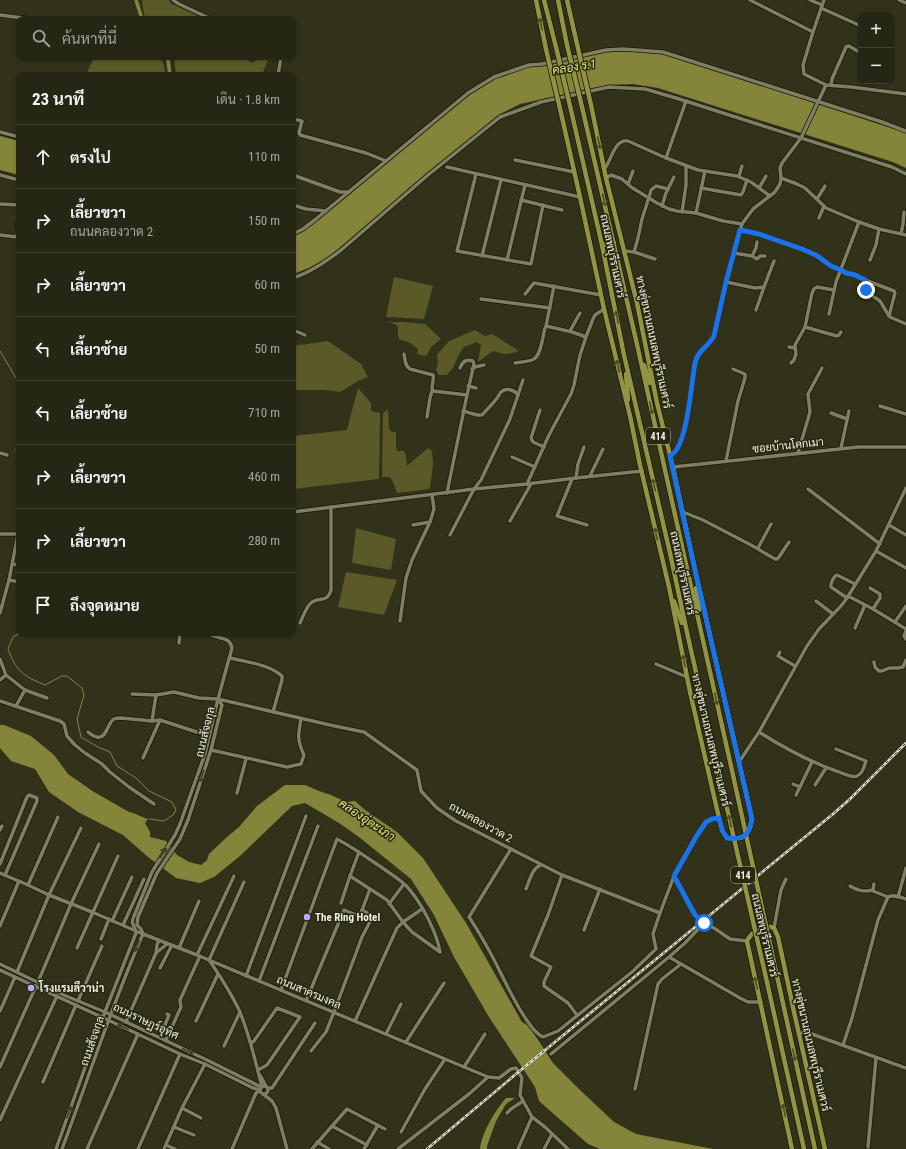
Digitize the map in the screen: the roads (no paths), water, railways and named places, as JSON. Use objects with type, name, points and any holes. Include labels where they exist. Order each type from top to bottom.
[{"type":"main road","name":"ทางคู่ขนานถนนลพบุรีราเมศวร์","points":[[536,0],[604,309],[669,587],[687,677],[719,818],[722,830],[727,838],[739,839],[748,833],[751,827],[752,819],[657,403],[637,302],[606,178],[568,0]]},
{"type":"main road","name":"ถนนลพบุรีราเมศวร์","points":[[544,0],[602,245],[624,355],[804,1149]]},
{"type":"main road","name":"ถนนลพบุรีราเมศวร์","points":[[558,0],[636,340],[815,1149]]},
{"type":"main road","points":[[602,245],[614,243]]},
{"type":"main road","points":[[636,340],[657,403]]},
{"type":"main road","points":[[624,355],[630,416]]},
{"type":"main road","points":[[695,570],[701,632]]},
{"type":"main road","points":[[669,587],[688,637]]},
{"type":"main road","points":[[774,928],[768,926],[758,929],[749,937],[747,941],[792,1148]]},
{"type":"main road","name":"ทางคู่ขนานถนนลพบุรีราเมศวร์","points":[[774,928],[778,936],[825,1149]]},
{"type":"main road","points":[[790,1037],[799,1034]]},
{"type":"street","points":[[173,0],[205,16]]},
{"type":"street","points":[[750,0],[812,32]]},
{"type":"street","points":[[810,0],[858,25]]},
{"type":"street","points":[[824,0],[812,32],[803,65],[804,74],[826,85],[906,94]]},
{"type":"street","points":[[899,0],[906,3]]},
{"type":"street","points":[[0,15],[16,17]]},
{"type":"street","points":[[831,85],[846,47],[849,46],[858,51]]},
{"type":"street","points":[[296,232],[303,229],[326,211],[468,93],[494,77],[529,65],[542,64],[606,50],[623,49],[663,52],[906,131]]},
{"type":"street","points":[[279,72],[281,60]]},
{"type":"street","points":[[670,456],[674,454],[678,447],[685,426],[695,361],[700,353],[712,341],[714,336],[726,282],[742,224],[753,209],[775,192],[780,184],[782,178],[780,168],[782,163],[801,138],[826,85]]},
{"type":"street","points":[[296,277],[310,271],[325,262],[421,180],[500,117],[541,102],[609,87],[645,89],[686,101],[892,167],[906,174]]},
{"type":"street","points":[[666,158],[686,101]]},
{"type":"street","points":[[296,120],[302,121],[299,133],[300,135],[386,160]]},
{"type":"street","points":[[0,132],[16,136]]},
{"type":"street","points":[[605,168],[617,144],[624,140],[628,140],[686,166],[705,171],[739,176],[770,196]]},
{"type":"street","points":[[515,160],[574,172]]},
{"type":"street","points":[[682,212],[686,185],[686,166]]},
{"type":"street","points":[[739,176],[742,166]]},
{"type":"street","points":[[446,167],[580,197]]},
{"type":"street","points":[[628,184],[633,171]]},
{"type":"street","points":[[696,213],[705,171]]},
{"type":"street","points":[[476,174],[457,251],[531,264],[543,206]]},
{"type":"street","points":[[0,175],[16,179]]},
{"type":"street","points":[[296,176],[340,192],[349,192]]},
{"type":"street","points":[[606,178],[611,176],[618,177],[631,187],[669,209],[696,213],[723,221],[742,224]]},
{"type":"street","points":[[759,188],[766,176]]},
{"type":"street","points":[[662,206],[674,177]]},
{"type":"street","points":[[782,178],[797,184],[812,194],[824,206],[859,222],[879,229],[906,235]]},
{"type":"street","points":[[482,256],[501,180]]},
{"type":"street","points":[[701,188],[741,195],[747,180]]},
{"type":"street","points":[[507,260],[525,185]]},
{"type":"street","points":[[634,252],[651,190],[656,186],[668,189]]},
{"type":"street","points":[[817,199],[825,186]]},
{"type":"street","points":[[521,200],[562,210]]},
{"type":"street","points":[[0,204],[16,205]]},
{"type":"street","points":[[296,206],[306,209],[326,211]]},
{"type":"street","points":[[819,218],[824,206]]},
{"type":"street","points":[[901,234],[904,212]]},
{"type":"street","points":[[829,314],[834,290],[859,222]]},
{"type":"street","points":[[870,260],[876,244],[879,229]]},
{"type":"street","points":[[740,230],[759,234],[802,249],[816,255],[831,266],[846,273],[855,275],[894,291],[889,316]]},
{"type":"street","points":[[0,235],[16,237]]},
{"type":"street","points":[[752,256],[756,248],[756,242]]},
{"type":"street","points":[[625,251],[634,252],[655,259]]},
{"type":"street","points":[[734,253],[752,256],[757,259],[760,256],[765,256]]},
{"type":"street","points":[[756,310],[774,261]]},
{"type":"street","points":[[865,280],[866,290],[880,301],[889,316],[906,324]]},
{"type":"street","points":[[726,282],[755,288],[764,287]]},
{"type":"street","points":[[525,294],[530,290],[534,283],[601,295]]},
{"type":"street","points":[[515,363],[537,357],[544,330],[547,326],[554,286]]},
{"type":"street","points":[[791,363],[794,360],[795,346],[805,327],[814,289],[817,287],[834,290]]},
{"type":"street","points":[[481,299],[550,308]]},
{"type":"street","points":[[510,521],[529,484],[549,435],[571,394],[580,355],[595,315],[604,309]]},
{"type":"street","points":[[570,332],[580,313]]},
{"type":"street","points":[[547,326],[586,337]]},
{"type":"street","points":[[805,327],[837,336],[840,335],[841,332]]},
{"type":"street","points":[[296,331],[305,335]]},
{"type":"street","points":[[789,347],[796,348]]},
{"type":"street","points":[[404,354],[407,367],[410,369],[426,371],[434,376],[427,417]]},
{"type":"street","points":[[447,493],[466,395],[474,364],[473,361],[466,360],[460,368]]},
{"type":"street","points":[[472,369],[480,365],[484,365]]},
{"type":"street","points":[[798,454],[810,412],[808,394],[822,368]]},
{"type":"street","points":[[726,461],[738,401],[746,378],[745,374],[733,369]]},
{"type":"street","points":[[450,535],[480,480],[510,419],[523,380]]},
{"type":"street","points":[[468,386],[476,388]]},
{"type":"street","points":[[432,390],[434,392],[466,395]]},
{"type":"street","points":[[463,412],[482,415],[503,390],[516,391],[518,395]]},
{"type":"street","points":[[880,406],[906,414]]},
{"type":"street","points":[[540,410],[531,438],[533,442],[544,447]]},
{"type":"street","points":[[841,448],[849,410]]},
{"type":"street","points":[[831,413],[847,419]]},
{"type":"street","points":[[584,447],[574,478],[557,516],[587,525]]},
{"type":"street","name":"ซอยบ้านโคกเมา","points":[[673,468],[841,448],[906,448]]},
{"type":"street","points":[[590,476],[603,449]]},
{"type":"street","points":[[0,453],[7,455]]},
{"type":"street","points":[[512,457],[535,467]]},
{"type":"street","points":[[296,512],[474,489],[642,471]]},
{"type":"street","points":[[739,762],[758,732],[807,646],[819,629],[847,597],[876,551],[906,488]]},
{"type":"street","points":[[808,489],[880,544]]},
{"type":"street","points":[[400,620],[406,578],[412,560],[430,522],[434,509],[432,495]]},
{"type":"street","points":[[300,623],[308,606],[312,602],[325,599],[330,595],[331,507]]},
{"type":"street","points":[[683,512],[703,520],[758,548],[772,558],[779,558],[789,542]]},
{"type":"street","points":[[413,525],[430,522]]},
{"type":"street","points":[[758,548],[771,524]]},
{"type":"street","points":[[889,525],[906,535]]},
{"type":"street","points":[[0,534],[16,534]]},
{"type":"street","points":[[0,613],[16,547]]},
{"type":"street","points":[[876,551],[906,568]]},
{"type":"street","points":[[12,564],[16,565]]},
{"type":"street","points":[[855,584],[839,576],[835,576],[831,587],[895,622],[906,630],[904,636],[906,639]]},
{"type":"street","points":[[9,580],[16,581]]},
{"type":"street","points":[[870,588],[880,594],[880,598],[873,609]]},
{"type":"street","points":[[816,601],[833,614]]},
{"type":"street","points":[[854,628],[865,605]]},
{"type":"street","points":[[895,622],[906,606]]},
{"type":"street","points":[[179,643],[180,636]]},
{"type":"street","points":[[214,636],[228,640],[232,648],[218,699]]},
{"type":"street","points":[[780,652],[778,656],[795,666]]},
{"type":"street","points":[[230,658],[264,666],[277,671],[282,676],[274,712]]},
{"type":"street","points":[[0,659],[6,675],[25,690],[47,698]]},
{"type":"street","points":[[874,662],[874,667],[879,671],[882,671],[889,668],[903,667],[906,660]]},
{"type":"street","points":[[656,664],[687,677]]},
{"type":"street","points":[[0,680],[6,675]]},
{"type":"street","points":[[16,706],[25,690]]},
{"type":"street","name":"ถนนคลองวาด 2","points":[[132,694],[156,696],[174,692],[199,698],[218,699],[301,719],[364,732],[417,770],[421,790],[437,808],[456,821],[562,875],[660,913]]},
{"type":"street","points":[[152,721],[156,696]]},
{"type":"street","name":"ถนนสัจจกุล","points":[[56,1149],[105,1012],[136,934],[132,921],[152,872],[175,835],[205,754],[218,699]]},
{"type":"street","name":"ถนนสัจจกุล","points":[[62,1149],[87,1084],[108,1020],[143,934],[136,921],[157,873],[180,839],[188,820],[211,750],[222,705],[218,699]]},
{"type":"street","points":[[0,701],[60,721],[64,724],[67,736],[84,753],[102,764],[129,787],[154,804]]},
{"type":"street","points":[[88,732],[97,738],[102,737],[112,720],[116,718],[152,721],[160,720],[209,736]]},
{"type":"street","points":[[211,750],[287,767],[301,764],[304,756],[300,747],[298,733],[301,719]]},
{"type":"street","points":[[143,758],[160,720]]},
{"type":"street","points":[[758,732],[785,748],[826,768],[855,777],[863,771],[866,761],[836,748]]},
{"type":"street","points":[[237,793],[246,758]]},
{"type":"street","points":[[796,795],[812,762]]},
{"type":"street","points":[[815,785],[826,768]]},
{"type":"street","points":[[793,784],[800,787]]},
{"type":"street","points":[[0,864],[27,797],[29,795],[37,798],[5,875]]},
{"type":"street","points":[[246,976],[306,816]]},
{"type":"street","points":[[28,884],[58,817]]},
{"type":"street","points":[[511,849],[469,917],[491,953],[522,1013],[538,1035],[543,1037],[558,1031],[632,972],[656,949],[653,934],[674,876],[706,822],[719,818]]},
{"type":"street","points":[[259,981],[318,826]]},
{"type":"street","points":[[17,972],[49,895],[81,828]]},
{"type":"street","points":[[281,990],[337,839],[351,846],[394,876],[408,888],[422,909],[438,941],[440,952],[412,932],[387,900],[350,876]]},
{"type":"street","points":[[38,982],[71,904],[99,844]]},
{"type":"street","points":[[341,903],[359,852]]},
{"type":"street","points":[[77,948],[118,856]]},
{"type":"street","points":[[526,888],[535,869],[537,866],[541,865]]},
{"type":"street","points":[[898,897],[906,868]]},
{"type":"street","name":"ถนนสาครมงคล","points":[[0,873],[28,884],[49,895],[209,960],[488,1077]]},
{"type":"street","points":[[562,875],[548,915],[531,956],[551,967],[544,982],[544,986],[568,1003],[577,1016]]},
{"type":"street","points":[[101,939],[132,876]]},
{"type":"street","points":[[166,1040],[181,1007],[180,1000],[234,876]]},
{"type":"street","points":[[674,876],[695,915],[704,923],[730,938],[747,941]]},
{"type":"street","points":[[124,925],[144,879]]},
{"type":"street","points":[[774,928],[781,890],[786,879]]},
{"type":"street","points":[[0,926],[19,881]]},
{"type":"street","points":[[244,882],[209,960],[231,994],[240,1012],[251,1043],[264,1089],[276,1108],[287,1149]]},
{"type":"street","points":[[389,904],[404,884]]},
{"type":"street","points":[[873,890],[874,884]]},
{"type":"street","points":[[850,886],[859,891],[873,890],[888,896],[890,895],[906,899]]},
{"type":"street","points":[[306,1001],[344,910],[359,916],[370,889]]},
{"type":"street","points":[[584,930],[600,889]]},
{"type":"street","points":[[843,1045],[852,1018],[878,920],[888,896]]},
{"type":"street","points":[[179,948],[199,900]]},
{"type":"street","points":[[355,1021],[397,928],[422,909]]},
{"type":"street","points":[[311,1051],[326,1032],[362,937],[373,916],[362,910]]},
{"type":"street","points":[[551,1054],[669,957],[704,923]]},
{"type":"street","points":[[126,1022],[156,953],[159,940]]},
{"type":"street","points":[[156,953],[170,944]]},
{"type":"street","points":[[160,968],[164,955],[170,944]]},
{"type":"street","points":[[43,1082],[102,946]]},
{"type":"street","points":[[669,957],[748,1002],[761,1002]]},
{"type":"street","name":"ถนนราษฏร์อุทิศ","points":[[0,964],[38,982],[103,1018],[205,1064],[253,1088],[264,1089]]},
{"type":"street","points":[[635,1089],[658,984],[681,964]]},
{"type":"street","name":"ถนนราษฏร์อุทิศ","points":[[0,970],[57,996],[105,1012],[160,1037],[264,1089]]},
{"type":"street","points":[[196,1021],[218,974]]},
{"type":"street","points":[[0,1011],[15,977]]},
{"type":"street","points":[[406,1042],[444,983]]},
{"type":"street","points":[[0,1067],[36,986]]},
{"type":"street","points":[[0,1120],[57,996]]},
{"type":"street","points":[[386,1034],[401,1004]]},
{"type":"street","points":[[251,1043],[254,1041],[277,1008],[300,1017],[267,1065],[259,1072]]},
{"type":"street","points":[[224,1046],[240,1012]]},
{"type":"street","points":[[160,1037],[169,1016],[167,1014]]},
{"type":"street","points":[[232,1149],[256,1093],[264,1089],[272,1088],[315,1023]]},
{"type":"street","points":[[799,1034],[804,1032],[809,1033],[906,1068]]},
{"type":"street","points":[[87,1149],[138,1034]]},
{"type":"street","points":[[464,1067],[485,1034]]},
{"type":"street","points":[[138,1149],[180,1054]]},
{"type":"street","points":[[868,1147],[876,1058]]},
{"type":"street","points":[[400,1132],[425,1089],[445,1059]]},
{"type":"street","points":[[175,1149],[165,1147],[182,1108],[205,1064]]},
{"type":"street","points":[[398,1149],[469,1094],[488,1077],[499,1078],[511,1069],[516,1068],[522,1078],[520,1095],[532,1117],[568,1149]]},
{"type":"street","points":[[264,1089],[272,1101]]},
{"type":"street","points":[[507,1113],[523,1102]]},
{"type":"street","points":[[182,1108],[201,1118]]},
{"type":"street","points":[[312,1149],[347,1109],[385,1129]]},
{"type":"street","points":[[518,1149],[532,1117]]},
{"type":"street","points":[[332,1126],[365,1147],[378,1125]]},
{"type":"street","points":[[174,1127],[194,1135]]},
{"type":"street","points":[[544,1149],[552,1134]]},
{"type":"street","points":[[317,1142],[329,1149]]},
{"type":"water","name":"คลอง ร.1","points":[[623,50],[658,53],[681,59],[906,133],[906,168],[893,162],[658,88],[633,84],[608,85],[520,104],[500,114],[330,256],[309,268],[296,273],[296,235],[313,224],[470,93],[495,78],[527,66],[606,51]]},
{"type":"water","points":[[0,136],[16,140],[16,174],[0,170]]},
{"type":"water","name":"คลองอุ่ตะเภา","points":[[0,725],[4,725],[31,736],[54,755],[68,774],[94,792],[129,812],[148,819],[145,823],[150,832],[150,837],[166,841],[177,855],[189,862],[201,865],[207,860],[209,854],[239,827],[257,806],[285,785],[305,785],[346,802],[355,801],[365,810],[397,832],[423,858],[466,923],[522,1022],[529,1026],[553,1063],[581,1091],[614,1122],[636,1134],[713,1149],[600,1149],[588,1144],[539,1101],[535,1087],[489,1017],[454,957],[434,915],[411,879],[359,837],[339,823],[305,803],[292,806],[240,856],[214,877],[200,883],[176,878],[148,857],[123,835],[78,812],[49,792],[35,769],[11,761],[0,748]]},
{"type":"water","points":[[506,1098],[515,1098],[506,1104],[496,1121],[487,1149],[480,1149],[483,1136],[490,1122]]},
{"type":"waterway","points":[[136,0],[141,16]]},
{"type":"waterway","points":[[168,60],[170,72]]},
{"type":"waterway","points":[[0,351],[16,378]]},
{"type":"waterway","points":[[16,635],[13,637],[8,649],[14,663],[21,672],[31,679],[45,685],[62,676],[67,676],[82,688],[84,695],[77,719],[81,737],[110,752],[117,766],[136,778],[149,791],[172,802],[176,810],[173,815],[164,821],[149,819]]},
{"type":"railway","points":[[427,1149],[516,1074],[833,814],[906,743]]},
{"type":"place","name":"The Ring Hotel","points":[[307,917]]},
{"type":"place","name":"โรงแรมลีวาน่า","points":[[31,988]]}]
